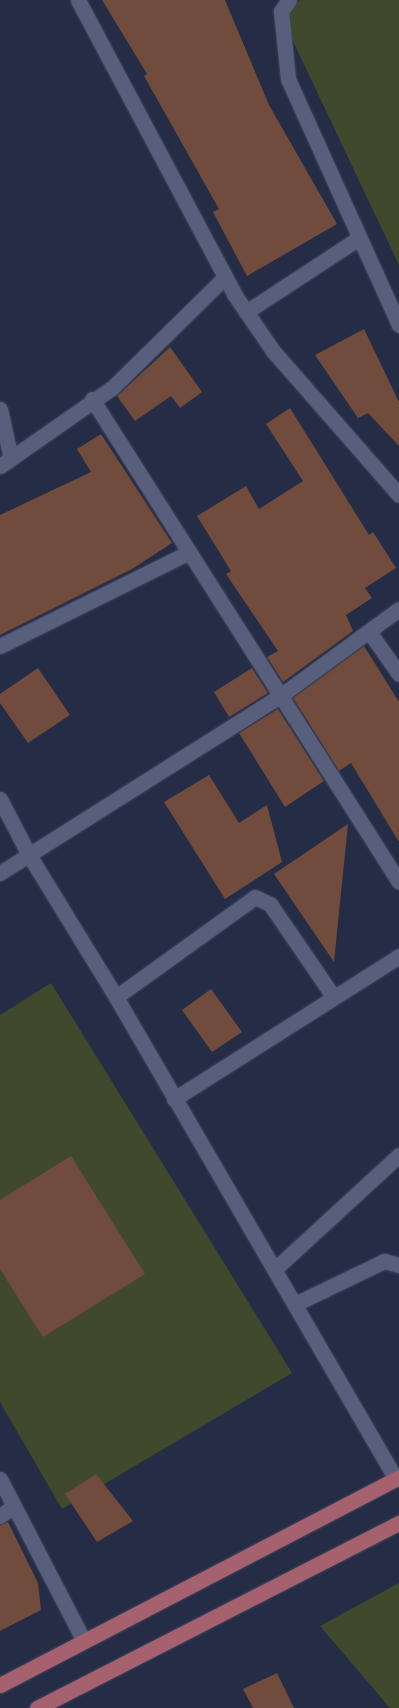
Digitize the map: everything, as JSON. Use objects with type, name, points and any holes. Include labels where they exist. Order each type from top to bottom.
[{"type":"main road","points":[[0,1685],[397,1478]]},
{"type":"main road","points":[[37,1708],[399,1523]]},
{"type":"street","points":[[78,0],[224,277],[246,312],[272,351],[399,495]]},
{"type":"street","points":[[289,0],[281,11],[288,79],[399,325]]},
{"type":"street","points":[[246,312],[359,238]]},
{"type":"street","points":[[0,409],[6,462],[92,399],[112,388],[224,277]]},
{"type":"street","points":[[92,399],[399,882]]},
{"type":"street","points":[[0,646],[189,552]]},
{"type":"street","points":[[0,874],[280,696],[370,633],[399,609]]},
{"type":"street","points":[[370,633],[399,674]]},
{"type":"street","points":[[0,799],[28,855],[116,997],[397,1478]]},
{"type":"street","points":[[116,997],[254,897],[270,904],[333,996]]},
{"type":"street","points":[[174,1099],[333,996],[399,956]]},
{"type":"street","points":[[275,1269],[399,1155]]},
{"type":"street","points":[[295,1304],[384,1261],[399,1265]]},
{"type":"street","points":[[0,1479],[84,1641]]},
{"type":"street","points":[[0,1516],[14,1506]]},
{"type":"green space","points":[[300,0],[399,0],[399,265],[281,16]]},
{"type":"green space","points":[[51,983],[292,1373],[62,1509],[0,1402],[0,1015]]},
{"type":"green space","points":[[399,1583],[399,1708],[390,1708],[320,1626]]},
{"type":"building","points":[[102,0],[225,0],[269,105],[337,224],[247,276],[213,212],[219,209],[144,76],[147,74]]},
{"type":"building","points":[[364,329],[399,402],[399,446],[368,413],[358,418],[315,355]]},
{"type":"building","points":[[170,347],[202,392],[180,408],[171,396],[135,421],[117,396]]},
{"type":"building","points":[[290,408],[369,535],[373,532],[396,568],[365,588],[372,598],[346,615],[353,631],[283,682],[267,657],[278,651],[226,574],[231,571],[197,516],[246,486],[259,509],[303,481],[266,424]]},
{"type":"building","points":[[101,434],[172,543],[132,569],[0,635],[0,515],[91,472],[77,449]]},
{"type":"building","points":[[364,646],[399,702],[399,842],[351,763],[339,771],[293,698]]},
{"type":"building","points":[[38,668],[70,715],[28,743],[0,703],[0,694]]},
{"type":"building","points":[[252,668],[268,693],[229,717],[214,692]]},
{"type":"building","points":[[278,709],[324,781],[285,807],[239,733]]},
{"type":"building","points":[[209,775],[239,823],[267,805],[282,862],[225,899],[164,802]]},
{"type":"building","points":[[348,824],[334,962],[274,874]]},
{"type":"building","points":[[211,989],[242,1032],[212,1052],[182,1010]]},
{"type":"building","points":[[71,1156],[145,1274],[43,1337],[0,1269],[0,1200]]},
{"type":"building","points":[[96,1474],[133,1521],[97,1542],[65,1494]]},
{"type":"building","points":[[8,1522],[38,1583],[41,1610],[0,1631],[0,1525]]},
{"type":"building","points":[[277,1673],[294,1708],[253,1708],[243,1689]]}]
